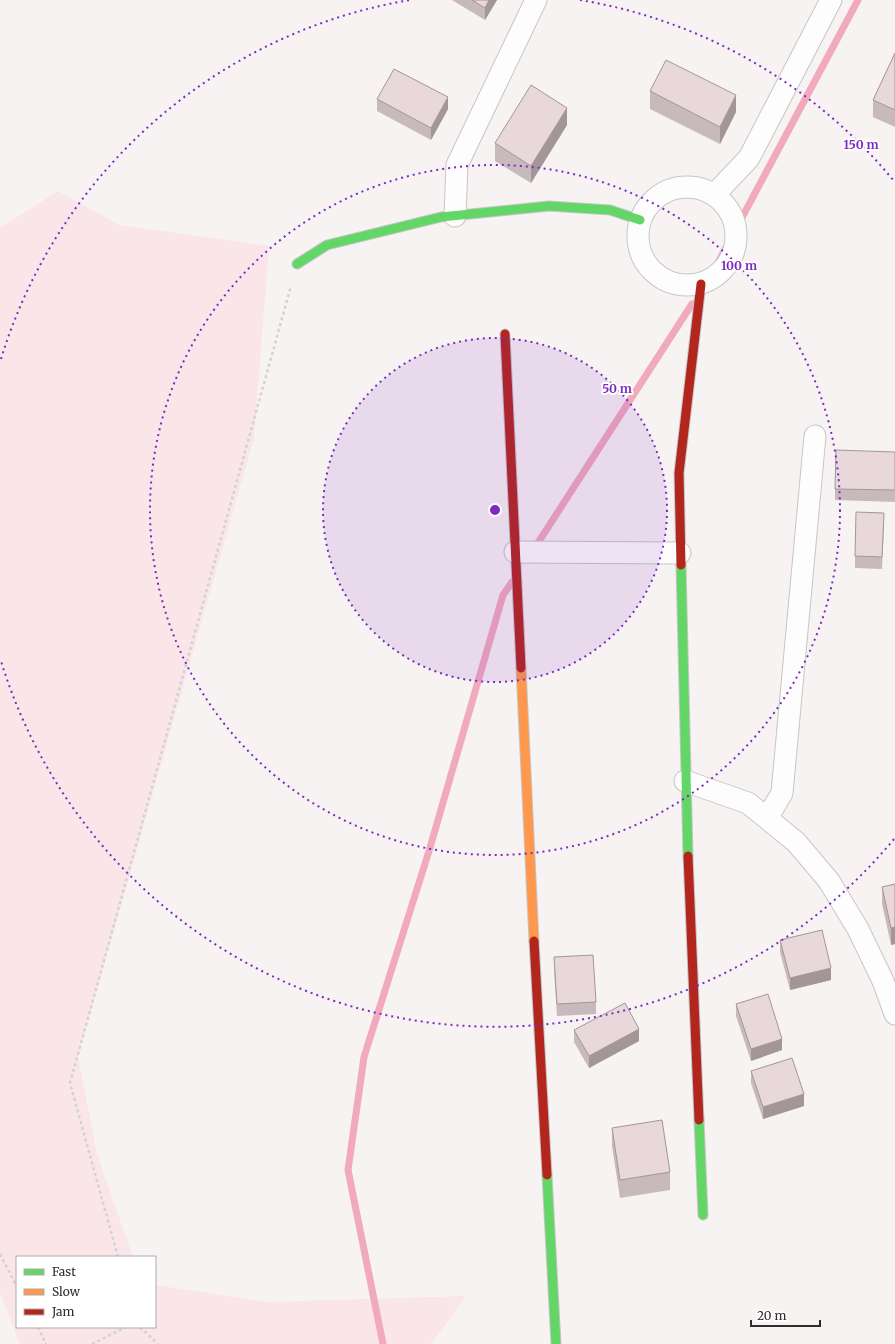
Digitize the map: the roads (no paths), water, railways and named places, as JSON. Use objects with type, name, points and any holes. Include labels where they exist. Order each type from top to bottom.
[{"type":"street","points":[[455,216],[457,165],[536,0]]},
{"type":"street","points":[[714,195],[749,158],[831,0]]},
{"type":"street","points":[[680,188],[698,188],[714,195],[728,208],[736,225],[736,244],[730,262],[717,276],[700,284],[686,286],[670,283],[657,276],[646,264],[640,251],[638,235],[640,220],[649,205],[663,193],[680,188]]},
{"type":"street","points":[[297,264],[327,245],[441,217],[549,206],[610,210],[640,220]]},
{"type":"street","points":[[700,284],[679,473],[685,781],[703,1215]]},
{"type":"street","points":[[505,334],[556,1344]]},
{"type":"street","points":[[767,818],[782,793],[815,436]]},
{"type":"street","points":[[515,552],[680,553]]},
{"type":"street","points":[[685,781],[748,802],[796,842],[830,881],[858,929],[883,981],[895,1014]]},
{"type":"waterway","points":[[704,285],[714,270],[858,0]]},
{"type":"waterway","points":[[534,549],[692,304]]},
{"type":"waterway","points":[[383,1344],[348,1170],[364,1057],[429,851],[503,595],[512,582]]}]
